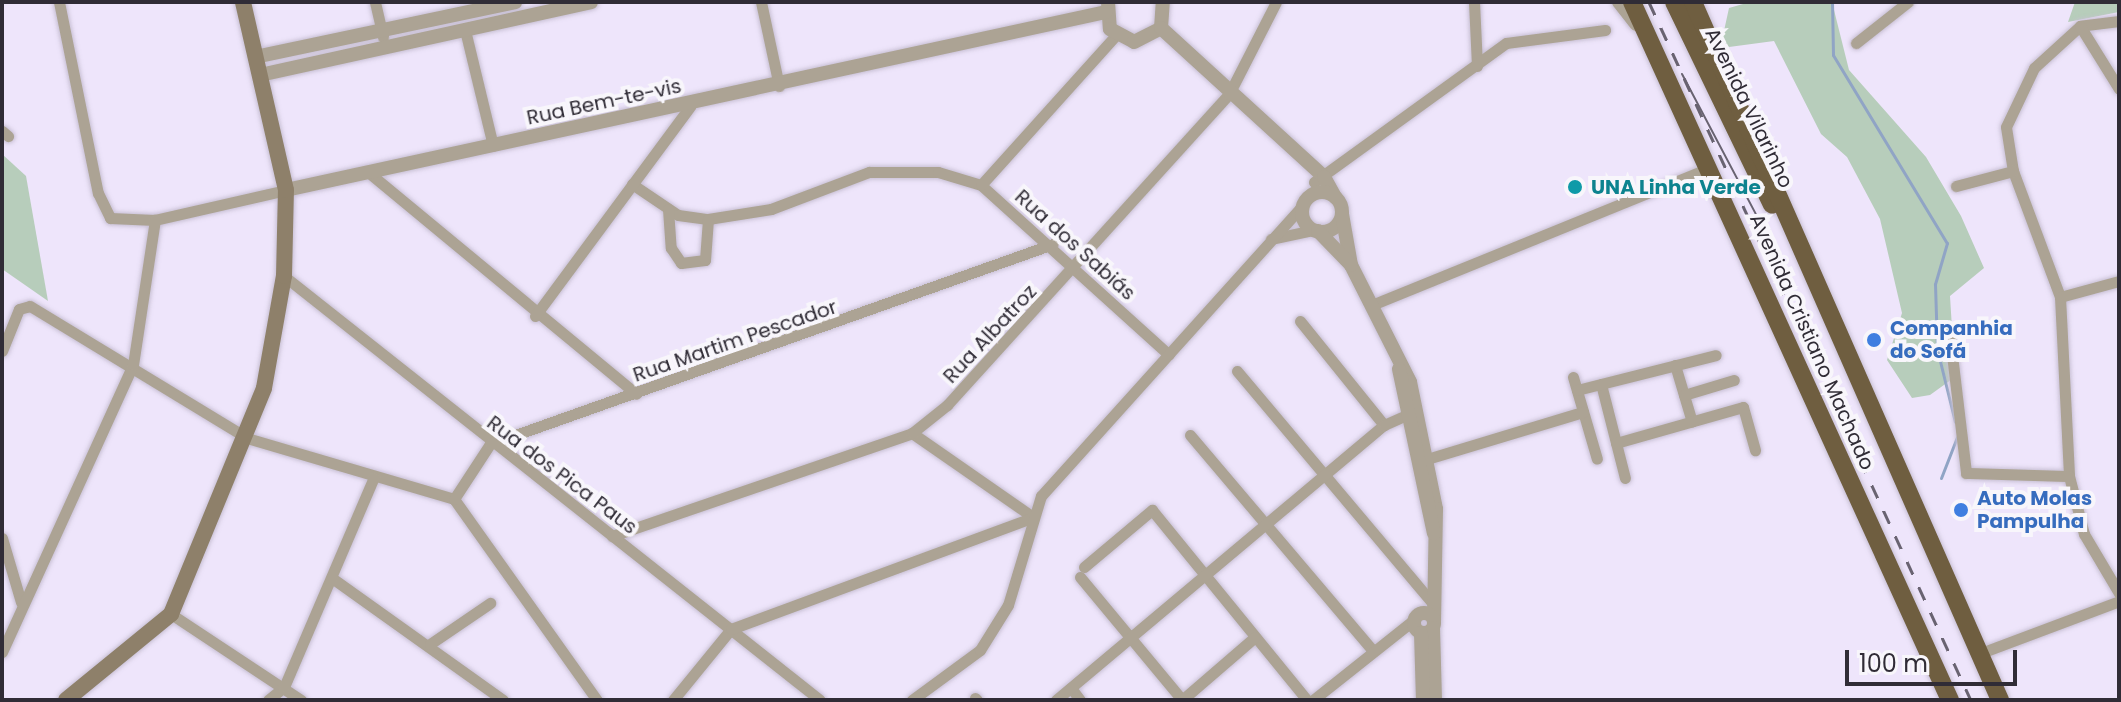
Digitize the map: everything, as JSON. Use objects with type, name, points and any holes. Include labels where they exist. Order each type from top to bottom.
[{"type":"highway","name":"Avenida Cristiano Machado","points":[[1632,2],[1950,700]]},
{"type":"highway","name":"Avenida Vilarinho","points":[[1674,2],[1754,177],[1789,231]]},
{"type":"highway","name":"Avenida Cristiano Machado","points":[[1697,5],[1789,231],[2000,700]]},
{"type":"main road","points":[[66,700],[171,614],[247,438],[284,276],[286,190],[243,2]]},
{"type":"street","name":"Rua Bem-te-vis","points":[[59,2],[98,193],[110,218],[155,220],[779,86],[1107,7]]},
{"type":"street","points":[[375,2],[385,48]]},
{"type":"street","points":[[260,75],[591,2]]},
{"type":"street","points":[[761,2],[779,86]]},
{"type":"street","points":[[1161,28],[1163,2]]},
{"type":"street","name":"Rua Albatroz","points":[[612,536],[912,433],[1074,271],[1229,94],[1276,2]]},
{"type":"street","points":[[1474,2],[1477,67]]},
{"type":"street","points":[[1619,2],[1651,45]]},
{"type":"street","points":[[1856,43],[1908,2]]},
{"type":"street","points":[[255,57],[507,3],[506,21]]},
{"type":"street","points":[[1107,7],[1116,35]]},
{"type":"street","points":[[2119,21],[2080,26],[2015,95],[2006,127],[2013,171],[2060,297],[2069,476],[2084,534],[2119,593]]},
{"type":"street","points":[[2080,26],[2119,89]]},
{"type":"street","points":[[1116,35],[1138,42],[1161,28]]},
{"type":"street","points":[[1161,28],[1229,94],[1314,185],[1335,197],[1342,214],[1351,265]]},
{"type":"street","points":[[465,30],[493,146]]},
{"type":"street","points":[[912,700],[980,650],[1008,605],[1041,496],[1169,355],[1314,185],[1506,43],[1534,35],[1605,30]]},
{"type":"street","points":[[981,185],[1116,35]]},
{"type":"street","points":[[535,316],[691,105]]},
{"type":"street","name":"Rua dos Sabiás","points":[[632,184],[668,209],[708,219],[771,209],[901,166],[981,185],[1053,244],[1074,271],[1169,355]]},
{"type":"street","points":[[1374,304],[1709,168]]},
{"type":"street","points":[[1956,186],[2013,171]]},
{"type":"street","points":[[368,172],[535,316],[636,394]]},
{"type":"street","points":[[1314,185],[1316,230],[1351,265],[1374,304],[1399,369],[1406,415],[1434,534]]},
{"type":"street","points":[[668,209],[671,248],[681,263],[705,260],[708,219]]},
{"type":"street","points":[[1270,239],[1335,227],[1342,214]]},
{"type":"street","points":[[2,652],[21,602],[133,365],[155,220]]},
{"type":"street","name":"Rua Martim Pescador","points":[[490,444],[1053,244]]},
{"type":"street","name":"Rua dos Pica Paus","points":[[284,276],[490,444],[820,700]]},
{"type":"street","points":[[2060,297],[2119,281]]},
{"type":"street","points":[[2,351],[24,306],[133,365],[247,438],[454,499],[597,700]]},
{"type":"street","points":[[1300,321],[1384,425]]},
{"type":"street","points":[[1950,338],[1966,473],[2069,476]]},
{"type":"street","points":[[1577,390],[1716,355]]},
{"type":"street","points":[[1675,365],[1692,422]]},
{"type":"street","points":[[1399,369],[1410,382],[1427,459],[1434,534],[1423,700]]},
{"type":"street","points":[[1237,371],[1323,476],[1427,619],[1435,700]]},
{"type":"street","points":[[1573,377],[1597,459]]},
{"type":"street","points":[[1684,395],[1734,380]]},
{"type":"street","points":[[1601,384],[1625,478]]},
{"type":"street","points":[[1616,443],[1743,407],[1755,450]]},
{"type":"street","points":[[1427,459],[1583,412]]},
{"type":"street","points":[[1056,700],[1133,639],[1265,523],[1384,425],[1406,415]]},
{"type":"street","points":[[912,433],[1033,517]]},
{"type":"street","points":[[1190,435],[1373,651]]},
{"type":"street","points":[[454,499],[490,444]]},
{"type":"street","points":[[268,700],[284,687],[374,477]]},
{"type":"street","points":[[1255,637],[1182,700],[1082,572],[1152,510],[1307,700]]},
{"type":"street","points":[[673,700],[731,629],[1033,517]]},
{"type":"street","points":[[2,538],[21,602]]},
{"type":"street","points":[[332,578],[430,644],[503,700]]},
{"type":"street","points":[[1981,653],[2119,601]]},
{"type":"street","points":[[430,644],[490,603]]},
{"type":"street","points":[[171,614],[301,700]]},
{"type":"street","points":[[1313,700],[1400,630],[1427,619]]},
{"type":"street","points":[[1071,688],[1080,700]]},
{"type":"green space","points":[[1750,2],[1832,2],[1849,70],[1926,157],[1961,216],[1984,268],[1950,296],[1955,377],[1930,395],[1912,398],[1887,360],[1902,313],[1880,219],[1847,157],[1821,134],[1774,41],[1729,47],[1722,40],[1729,8]]},
{"type":"green space","points":[[2075,2],[2119,2],[2119,12],[2068,22]]},
{"type":"green space","points":[[2,154],[26,176],[48,301],[2,269]]},
{"type":"waterway","points":[[1832,2],[1833,55],[1947,243],[1935,284],[1937,349],[1955,422]]},
{"type":"waterway","points":[[1941,478],[1957,437]]},
{"type":"tram line","points":[[1682,74],[1761,224]]},
{"type":"railway","points":[[1649,2],[1971,700]]},
{"type":"place","name":"UNA Linha Verde","points":[[1575,187]]},
{"type":"place","name":"Companhia do Sofá","points":[[1874,340]]},
{"type":"place","name":"Auto Molas Pampulha","points":[[1961,510]]}]
